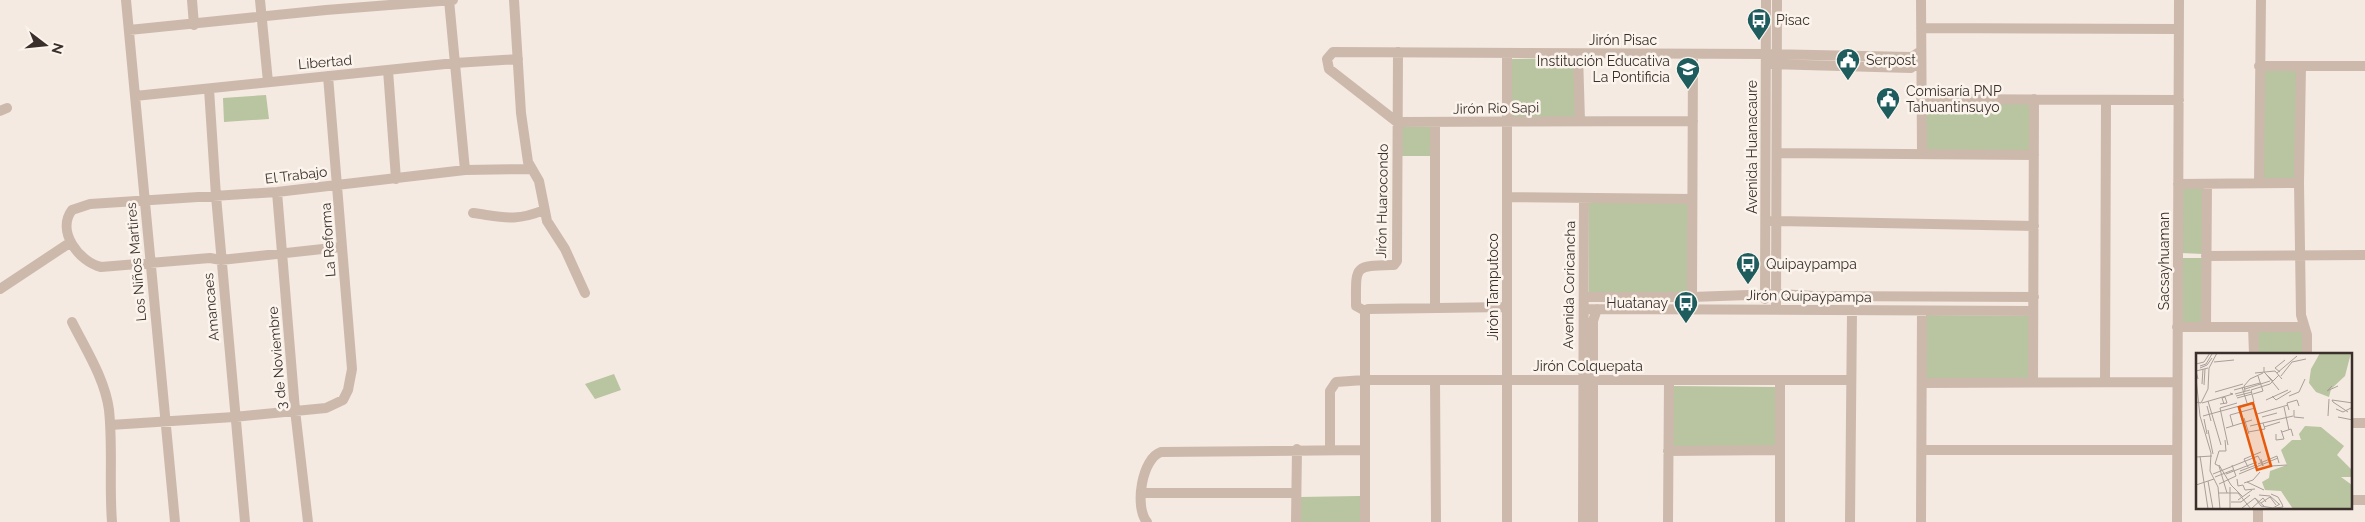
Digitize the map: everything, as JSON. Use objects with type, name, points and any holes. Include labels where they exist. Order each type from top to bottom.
[{"type":"street","name":"Los Niños Martires","points":[[126,0],[164,421],[175,522]]},
{"type":"street","points":[[192,0],[194,25]]},
{"type":"street","points":[[260,0],[268,82]]},
{"type":"street","points":[[449,0],[465,170]]},
{"type":"street","points":[[130,30],[261,18],[326,5],[453,0]]},
{"type":"street","points":[[514,0],[521,113],[530,169],[537,175],[539,181],[547,221],[565,249],[585,293]]},
{"type":"street","name":"Avenida Huanacaure","points":[[1766,0],[1766,221],[1771,294]]},
{"type":"street","name":"Avenida Huanacaure","points":[[1770,309],[1777,221],[1777,0]]},
{"type":"street","points":[[1921,0],[1922,153]]},
{"type":"street","name":"Sacsayhuaman","points":[[2177,522],[2179,0]]},
{"type":"street","points":[[2259,183],[2260,0]]},
{"type":"street","points":[[1921,28],[2179,29]]},
{"type":"street","name":"Jirón Pisac","points":[[1397,122],[1329,69],[1327,59],[1333,52],[1693,54],[1911,68],[1921,56]]},
{"type":"street","name":"Jirón Huarocondo","points":[[1365,522],[1365,311],[1358,309],[1356,306],[1356,278],[1359,269],[1364,266],[1394,265],[1397,261],[1398,52]]},
{"type":"street","name":"Jirón Tamputoco","points":[[1507,53],[1507,522]]},
{"type":"street","points":[[1578,54],[1580,121]]},
{"type":"street","points":[[1692,297],[1693,54]]},
{"type":"street","name":"Libertad","points":[[135,96],[455,63],[518,59]]},
{"type":"street","points":[[2259,66],[2365,66]]},
{"type":"street","points":[[2302,66],[2300,183],[2301,315],[2303,327],[2307,335],[2307,353]]},
{"type":"street","points":[[388,70],[396,179]]},
{"type":"street","name":"La Reforma","points":[[295,410],[326,408],[343,400],[348,390],[352,369],[328,76]]},
{"type":"street","name":"Amancaes","points":[[209,89],[234,417],[245,522]]},
{"type":"street","points":[[1921,99],[2178,100]]},
{"type":"street","points":[[2033,382],[2034,100]]},
{"type":"street","points":[[2106,100],[2106,382]]},
{"type":"street","name":"Jirón Rio Sapi","points":[[1397,122],[1692,121]]},
{"type":"street","points":[[1435,123],[1435,308]]},
{"type":"street","points":[[1777,153],[1922,153],[2034,156]]},
{"type":"street","name":"El Trabajo","points":[[71,242],[66,232],[68,215],[77,207],[90,204],[277,192],[465,170],[530,169]]},
{"type":"street","points":[[2178,184],[2300,183]]},
{"type":"street","points":[[2206,327],[2207,184]]},
{"type":"street","name":"3 de Noviembre","points":[[277,192],[295,410],[308,522]]},
{"type":"street","points":[[1507,197],[1692,199]]},
{"type":"street","name":"Avenida Coricancha","points":[[1583,522],[1584,198]]},
{"type":"street","points":[[473,213],[526,218],[544,210]]},
{"type":"street","points":[[1766,221],[2034,226]]},
{"type":"street","points":[[0,288],[71,242],[85,260],[101,267],[210,258],[221,260],[341,247]]},
{"type":"street","points":[[2206,256],[2365,256]]},
{"type":"street","points":[[1771,294],[2034,297]]},
{"type":"street","name":"Jirón Quipaypampa","points":[[1584,297],[1692,297],[1771,294]]},
{"type":"street","points":[[1365,311],[1368,309],[1507,307]]},
{"type":"street","name":"Jirón Quipaypampa","points":[[1584,308],[2033,312]]},
{"type":"street","name":"Avenida Coricancha","points":[[1593,522],[1593,321],[1597,309]]},
{"type":"street","points":[[1850,522],[1852,311]]},
{"type":"street","points":[[1921,522],[1922,311]]},
{"type":"street","points":[[72,322],[98,373],[109,410],[109,493],[112,522]]},
{"type":"street","points":[[2177,327],[2303,327]]},
{"type":"street","points":[[2253,327],[2254,353]]},
{"type":"street","name":"Jirón Colquepata","points":[[1330,449],[1330,391],[1336,382],[1364,380],[1851,380]]},
{"type":"street","points":[[1435,380],[1436,522]]},
{"type":"street","points":[[1668,380],[1668,522]]},
{"type":"street","points":[[1780,380],[1780,522]]},
{"type":"street","points":[[1922,383],[2177,382]]},
{"type":"street","points":[[110,424],[234,417],[295,410]]},
{"type":"street","points":[[2352,423],[2365,423]]},
{"type":"street","points":[[1147,522],[1142,515],[1141,493],[1152,456],[1162,452],[1297,449],[1365,450]]},
{"type":"street","points":[[1296,522],[1297,449]]},
{"type":"street","points":[[1668,451],[1780,450]]},
{"type":"street","points":[[1922,450],[2177,450]]},
{"type":"street","points":[[1141,493],[1296,493]]},
{"type":"street","points":[[2352,500],[2365,500]]},
{"type":"green space","points":[[1575,58],[1575,117],[1511,117],[1511,59]]},
{"type":"green space","points":[[2262,69],[2299,69],[2297,181],[2261,181]]},
{"type":"green space","points":[[266,95],[269,119],[224,122],[223,98]]},
{"type":"green space","points":[[2030,102],[2030,153],[1925,151],[1925,103]]},
{"type":"green space","points":[[1401,127],[1430,127],[1430,156],[1401,156]]},
{"type":"green space","points":[[2181,188],[2204,188],[2203,254],[2181,253]]},
{"type":"green space","points":[[1589,203],[1688,203],[1688,293],[1589,294]]},
{"type":"green space","points":[[2180,258],[2203,258],[2204,324],[2180,324]]},
{"type":"green space","points":[[1926,315],[2029,316],[2030,378],[1926,379]]},
{"type":"green space","points":[[2257,331],[2303,331],[2303,353],[2257,353]]},
{"type":"green space","points":[[614,374],[621,390],[595,399],[585,384]]},
{"type":"green space","points":[[1672,386],[1777,387],[1777,447],[1672,448]]},
{"type":"green space","points":[[1360,496],[1361,522],[1301,522],[1300,497]]},
{"type":"place","name":"Pisac","points":[[1759,41]]},
{"type":"place","name":"Serpost","points":[[1848,81]]},
{"type":"place","name":"Institución Educativa La Pontificia","points":[[1688,90]]},
{"type":"place","name":"Comisaría PNP Tahuantinsuyo","points":[[1888,120]]},
{"type":"place","name":"Quipaypampa","points":[[1748,285]]},
{"type":"place","name":"Huatanay","points":[[1686,324]]}]
